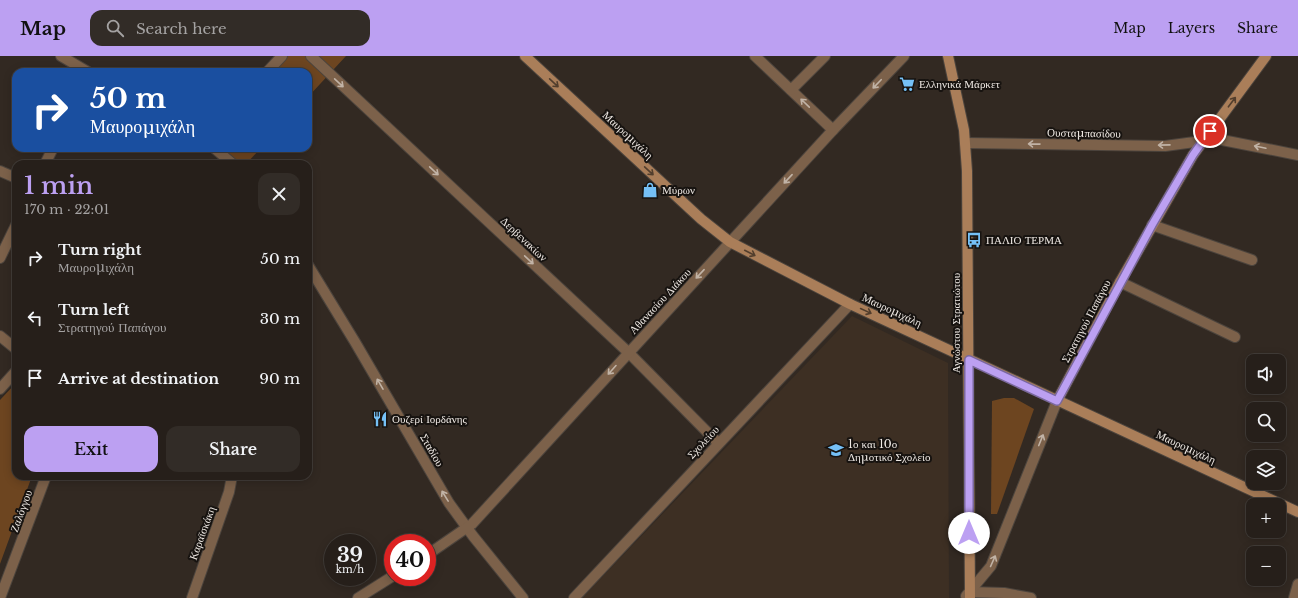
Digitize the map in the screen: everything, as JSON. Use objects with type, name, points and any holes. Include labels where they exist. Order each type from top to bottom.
[{"type":"street","points":[[61,56],[81,68]]},
{"type":"street","points":[[271,68],[282,56]]},
{"type":"street","name":"Δερβενακίων","points":[[311,56],[629,352],[718,443]]},
{"type":"street","name":"Μαυρομιχάλη","points":[[525,56],[701,219],[730,242],[850,304],[1298,512]]},
{"type":"street","points":[[754,56],[833,130]]},
{"type":"street","points":[[791,90],[825,56]]},
{"type":"street","name":"Αθανασίου Διάκου","points":[[436,549],[467,528],[833,130],[904,56]]},
{"type":"street","name":"Αγνώστου Στρατιώτου","points":[[948,56],[965,143],[967,171],[969,360],[968,596]]},
{"type":"street","name":"Στρατηγού Παπάγου","points":[[968,596],[991,566],[1057,401],[1120,282],[1202,140],[1266,56]]},
{"type":"street","name":"Ουσταμπασίδου","points":[[965,143],[1165,146],[1202,140],[1225,140],[1298,155]]},
{"type":"street","points":[[219,152],[229,160]]},
{"type":"street","points":[[0,171],[12,176]]},
{"type":"street","points":[[1152,225],[1252,260]]},
{"type":"street","points":[[0,258],[12,232]]},
{"type":"street","name":"Σταδίου","points":[[312,280],[442,493],[467,528],[522,598]]},
{"type":"street","points":[[1120,282],[1235,337]]},
{"type":"street","name":"Σχολείου","points":[[574,598],[850,304]]},
{"type":"street","points":[[0,336],[12,346]]},
{"type":"street","points":[[0,388],[12,375]]},
{"type":"street","name":"Ζαλόγγου","points":[[0,598],[44,480]]},
{"type":"street","name":"Καραϊσκάκη","points":[[192,598],[229,492],[231,480]]},
{"type":"street","points":[[358,598],[384,582]]},
{"type":"street","points":[[1294,598],[1298,584]]},
{"type":"street","points":[[968,596],[1004,593],[1031,598]]},
{"type":"shaded area","points":[[282,56],[346,56],[312,93],[312,68],[271,68]]},
{"type":"shaded area","points":[[219,152],[257,152],[250,160],[228,160]]},
{"type":"shaded area","name":"1ο και 10ο Δημοτικό Σχολείο","points":[[852,316],[948,363],[949,598],[582,598]]},
{"type":"shaded area","points":[[12,387],[12,480],[31,480],[0,564],[0,400]]},
{"type":"shaded area","points":[[1004,398],[1014,398],[1034,409],[997,514],[991,514],[992,401]]},
{"type":"place","name":"Ελληνικά Μάρκετ","points":[[907,84]]},
{"type":"place","name":"Μύρων","points":[[650,190]]},
{"type":"place","name":"ΠΑΛΙΟ ΤΕΡΜΑ","points":[[974,240]]},
{"type":"place","name":"Ουζερί Ιορδάνης","points":[[380,419]]},
{"type":"place","name":"1ο και 10ο Δημοτικό Σχολείο","points":[[836,450]]},
{"type":"route","points":[[969,533],[969,360],[1057,401],[1152,225],[1202,140],[1210,131]]}]
